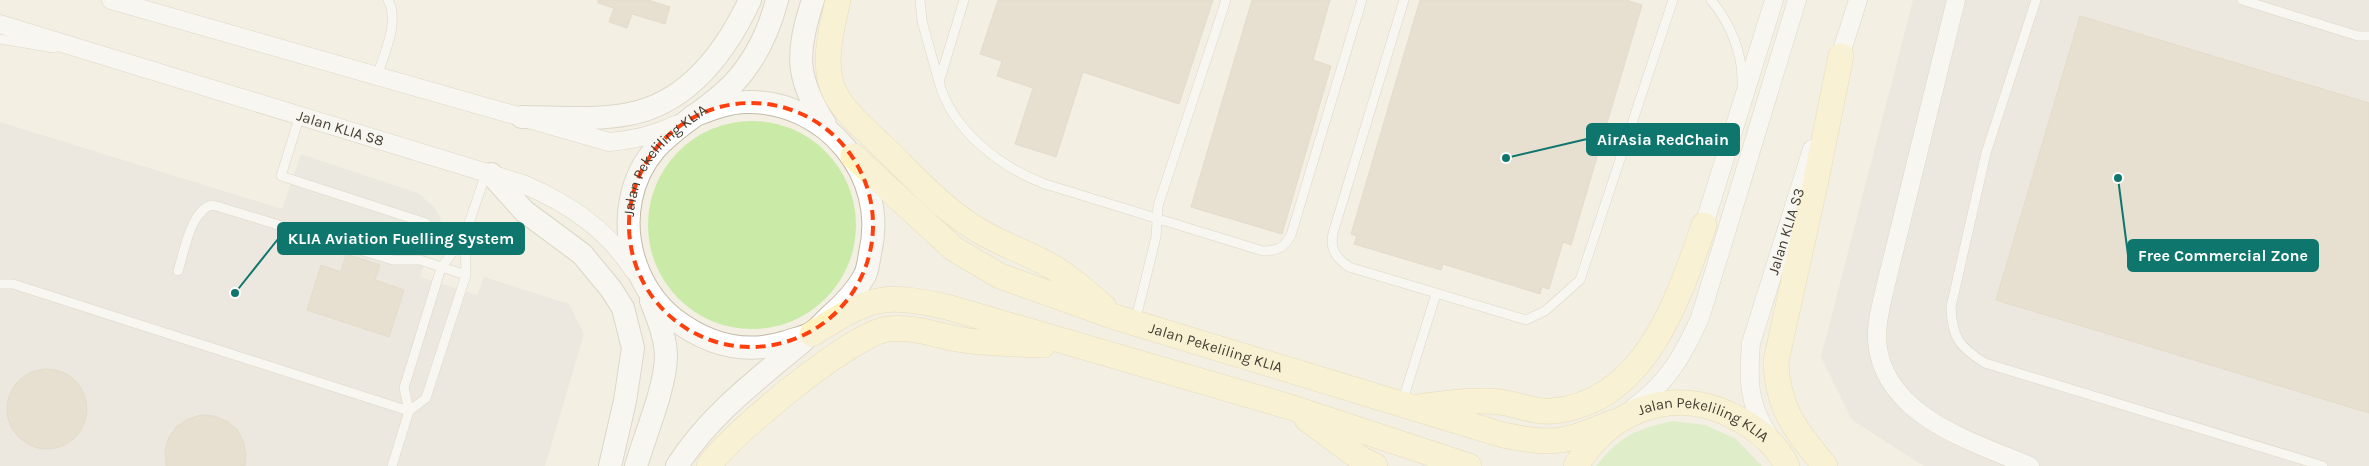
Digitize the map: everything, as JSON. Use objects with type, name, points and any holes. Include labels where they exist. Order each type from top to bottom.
[{"type":"main road","points":[[838,0],[828,50],[832,86],[842,104],[856,120],[941,202],[968,224],[996,242],[1046,263],[1125,320]]},
{"type":"main road","points":[[1825,466],[1793,426],[1782,405],[1776,382],[1776,361],[1841,56]]},
{"type":"main road","name":"Jalan Pekeliling KLIA","points":[[853,156],[923,222],[954,248],[979,265],[1026,286],[1125,320],[1409,405],[1502,435],[1534,442],[1558,442],[1614,422],[1650,405],[1685,402],[1724,410],[1758,430],[1787,464]]},
{"type":"main road","points":[[1409,405],[1477,401],[1501,402],[1550,412],[1589,403],[1605,393],[1636,366],[1656,340],[1682,288],[1704,225]]},
{"type":"main road","name":"Jalan Pekeliling KLIA","points":[[812,334],[853,308],[874,301],[894,298],[947,307],[1290,407],[1469,466]]},
{"type":"main road","points":[[709,466],[749,424],[842,351],[872,333],[888,329],[908,329],[964,340],[1092,349]]},
{"type":"main road","points":[[1290,407],[1361,459],[1375,466]]},
{"type":"main road","name":"Jalan Pekeliling KLIA","points":[[1576,466],[1588,446],[1614,422]]},
{"type":"street","points":[[111,0],[378,74],[609,142],[633,140],[658,134],[693,116],[732,85],[747,67],[761,42],[776,0]]},
{"type":"street","points":[[522,116],[621,115],[651,108],[669,100],[708,67],[738,25],[750,0]]},
{"type":"street","points":[[812,0],[802,37],[800,64],[810,100],[828,128]]},
{"type":"street","points":[[1704,225],[1774,0]]},
{"type":"street","points":[[1614,422],[1664,382],[1677,365],[1700,318],[1797,0]]},
{"type":"street","name":"Jalan KLIA S3","points":[[1787,464],[1761,425],[1751,400],[1749,374],[1751,344],[1858,0]]},
{"type":"street","points":[[1956,0],[1886,284],[1877,328],[1878,343],[1890,378],[1909,404],[1949,432],[2030,466]]},
{"type":"street","name":"Jalan KLIA S8","points":[[0,24],[488,173],[553,196],[584,217],[610,239],[626,258],[647,290]]},
{"type":"street","name":"Jalan Pekeliling KLIA","points":[[636,466],[661,383],[666,357],[664,336],[633,258],[628,235],[631,200],[643,166],[664,137],[693,116],[744,102],[768,103],[799,112],[828,128],[853,156],[871,193],[875,234],[865,274],[849,299],[812,334],[704,428],[677,466]]},
{"type":"street","points":[[488,173],[524,211],[582,254],[611,289],[622,308],[633,348],[625,401],[610,466]]},
{"type":"street","name":"Jalan Pekeliling KLIA","points":[[647,290],[667,314],[693,334],[732,347],[766,348],[812,334]]},
{"type":"lane","points":[[920,0],[922,21],[939,82],[949,106],[964,127],[983,147],[1014,169],[1045,184],[1263,251],[1279,249],[1286,244],[1291,235],[1362,0]]},
{"type":"lane","points":[[939,82],[964,0]]},
{"type":"lane","points":[[1125,320],[1156,237],[1158,206],[1226,0]]},
{"type":"lane","points":[[1404,0],[1331,243],[1334,253],[1348,267],[1526,320],[1545,311],[1580,280],[1673,0]]},
{"type":"lane","points":[[1711,0],[1721,13],[1739,54],[1742,72],[1738,116]]},
{"type":"lane","points":[[2036,0],[1986,153],[1951,307],[1952,325],[1958,342],[1970,354],[1985,363],[2323,466]]},
{"type":"lane","points":[[2242,0],[2358,36],[2369,36]]},
{"type":"lane","points":[[378,74],[391,30],[392,2]]},
{"type":"lane","points":[[0,39],[126,61]]},
{"type":"lane","points":[[300,115],[282,176],[426,223]]},
{"type":"lane","points":[[392,466],[409,411],[404,388],[441,268],[465,235],[488,173]]},
{"type":"lane","points":[[178,271],[196,217],[206,206],[213,205],[393,260],[420,260],[466,275]]},
{"type":"lane","points":[[409,411],[426,398],[466,275],[465,235]]},
{"type":"lane","points":[[0,284],[14,284],[409,411]]},
{"type":"lane","points":[[1409,405],[1436,294]]},
{"type":"highlighted area","points":[[744,102],[768,103],[799,112],[828,128],[853,156],[871,193],[875,234],[865,274],[849,299],[812,334],[766,348],[732,347],[693,334],[647,290],[633,258],[628,235],[631,199],[643,166],[664,137],[693,116],[717,107]]},
{"type":"shaded area","points":[[1913,0],[2369,0],[2369,466],[1924,466],[1852,420],[1821,357]]},
{"type":"shaded area","points":[[0,122],[428,254],[420,277],[477,295],[484,277],[569,304],[584,334],[545,466],[0,466]]},
{"type":"shaded area","points":[[301,154],[418,193],[435,208],[441,218],[428,254],[282,209]]},
{"type":"green space","points":[[742,121],[762,121],[782,125],[801,133],[826,151],[839,167],[848,185],[856,215],[852,255],[848,265],[839,283],[826,299],[810,312],[782,325],[762,329],[742,329],[722,325],[703,317],[678,299],[665,283],[652,255],[648,235],[648,215],[652,195],[660,176],[678,151],[694,138],[722,125]]},
{"type":"green space","points":[[1672,421],[1705,425],[1736,439],[1762,466],[1596,466],[1613,448],[1629,436],[1638,431]]},
{"type":"building","points":[[598,0],[648,0],[670,7],[665,24],[632,14],[627,28],[609,22],[614,8],[598,3]]},
{"type":"building","points":[[998,0],[1213,0],[1179,104],[1083,72],[1056,157],[1015,144],[1033,88],[997,76],[1002,61],[980,54]]},
{"type":"building","points":[[1252,0],[1330,0],[1313,60],[1331,66],[1282,234],[1191,207]]},
{"type":"building","points":[[1420,0],[1626,0],[1642,5],[1571,245],[1563,242],[1549,289],[1542,287],[1540,294],[1443,264],[1441,270],[1354,244],[1357,236],[1351,234]]},
{"type":"building","points":[[2080,16],[2369,103],[2369,413],[1996,300]]},
{"type":"building","points":[[346,254],[380,265],[375,280],[404,290],[389,337],[307,310],[321,265],[341,272]]},
{"type":"building","points":[[39,369],[55,369],[76,380],[87,401],[87,417],[76,438],[55,449],[39,449],[25,443],[13,431],[7,417],[7,401],[13,387],[25,375]]},
{"type":"building","points":[[201,415],[214,416],[227,421],[237,429],[243,441],[246,454],[245,466],[166,466],[165,450],[169,437],[177,426],[188,419]]},
{"type":"place","name":"AirAsia RedChain","points":[[1506,158]]},
{"type":"place","name":"Free Commercial Zone","points":[[2118,178]]},
{"type":"place","name":"KLIA Aviation Fuelling System","points":[[235,293]]}]
